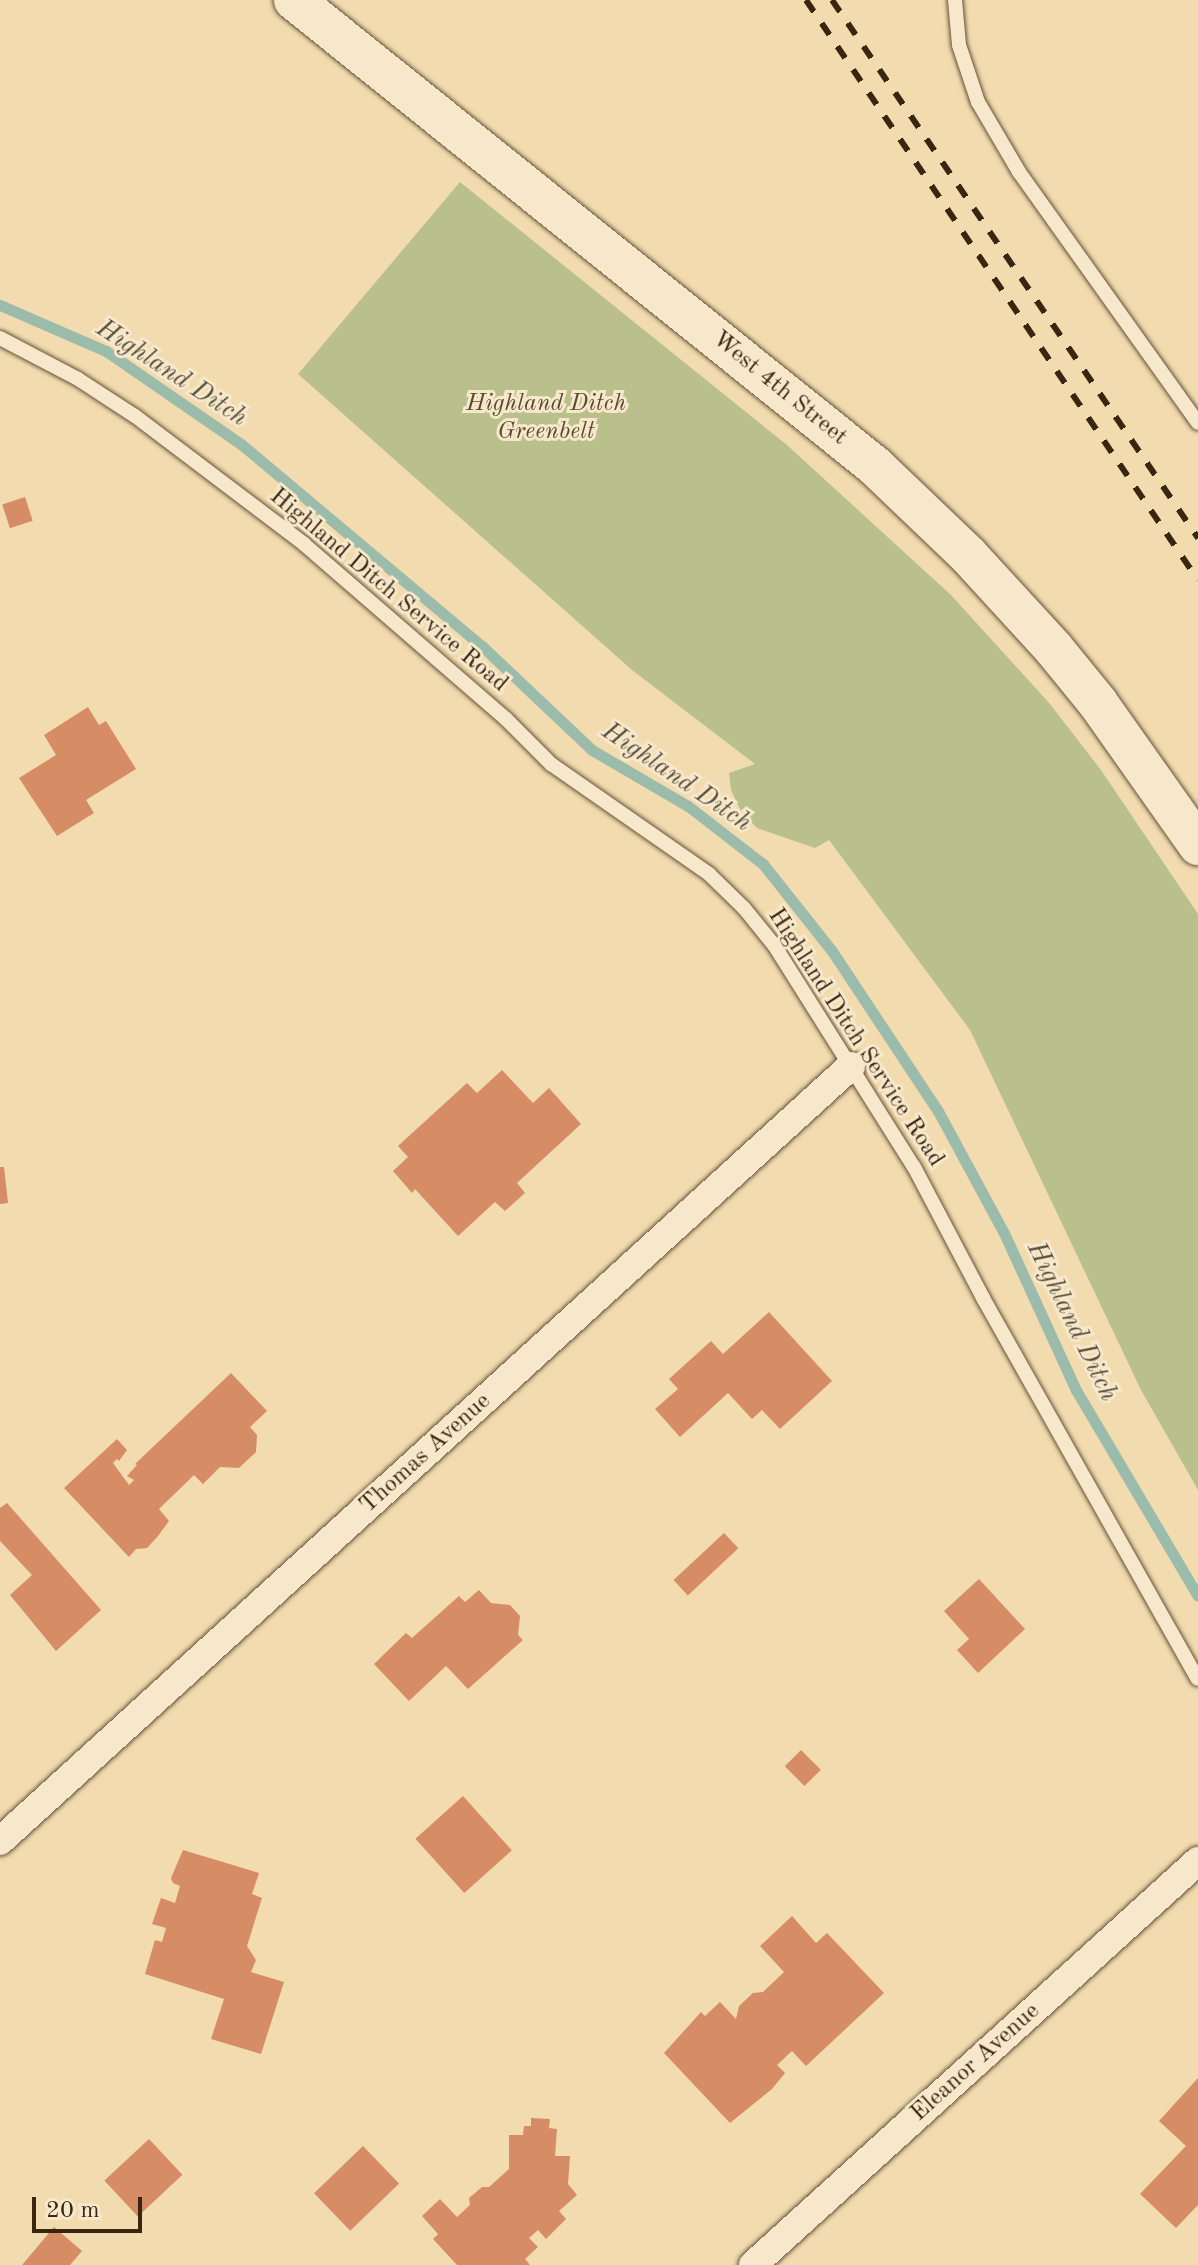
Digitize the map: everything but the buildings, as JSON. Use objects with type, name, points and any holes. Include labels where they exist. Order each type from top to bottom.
[{"type":"main road","name":"West 4th Street","points":[[294,0],[875,466],[968,555],[1054,649],[1098,703],[1198,845]]},
{"type":"street","name":"Thomas Avenue","points":[[0,1841],[851,1066]]},
{"type":"street","name":"Eleanor Avenue","points":[[753,2265],[1198,1861]]},
{"type":"lane","points":[[955,0],[959,45],[978,102],[1019,172],[1198,423]]},
{"type":"lane","name":"Highland Ditch Service Road","points":[[0,338],[78,379],[135,416],[369,598],[506,719],[551,764],[709,874],[774,945],[914,1167],[983,1298],[1198,1679]]},
{"type":"green space","name":"Highland Ditch Greenbelt","points":[[460,182],[787,445],[951,595],[1050,704],[1101,770],[1198,914],[1198,1490],[1141,1390],[970,1030],[829,840],[815,848],[757,828],[741,811],[731,790],[729,773],[755,764],[632,670],[298,374]]},
{"type":"waterway","name":"Highland Ditch","points":[[0,305],[106,351],[241,444],[483,647],[592,750],[688,806],[763,864],[832,951],[938,1111],[1004,1233],[1076,1390],[1198,1596]]},
{"type":"railway","points":[[806,0],[1198,580]]},
{"type":"railway","points":[[832,0],[1198,538]]}]
